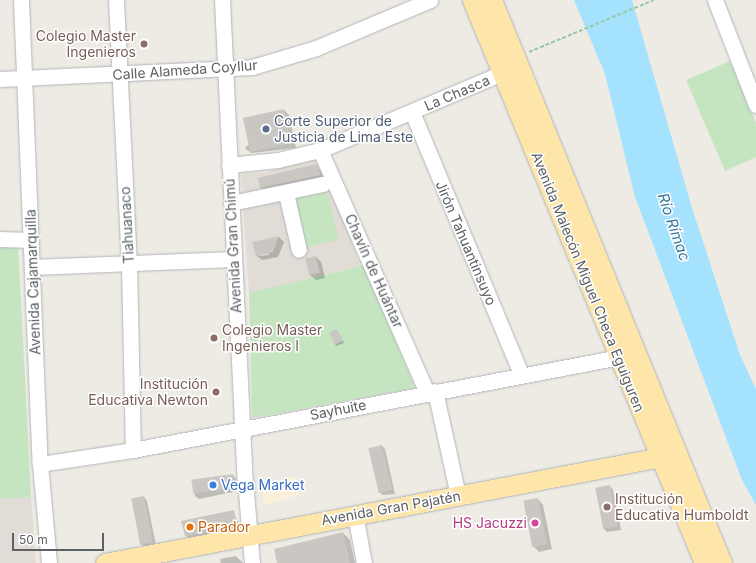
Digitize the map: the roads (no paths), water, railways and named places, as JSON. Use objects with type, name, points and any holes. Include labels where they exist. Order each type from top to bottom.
[{"type":"main road","name":"Avenida Malecón Miguel Checa Eguiguren","points":[[472,0],[502,73],[669,456],[708,562]]},
{"type":"main road","name":"Avenida Malecón Miguel Checa Eguiguren","points":[[492,0],[626,355]]},
{"type":"main road","name":"Avenida Gran Pajatén","points":[[105,563],[141,560],[248,534],[669,456]]},
{"type":"street","name":"Avenida Cajamarquilla","points":[[21,0],[40,464],[49,563]]},
{"type":"street","name":"Tiahuanaco","points":[[116,0],[129,263],[133,450]]},
{"type":"street","name":"Avenida Gran Chimú","points":[[222,0],[248,534],[252,563]]},
{"type":"street","name":"Calle Alameda Coyllur","points":[[0,79],[225,70],[252,67],[292,57],[430,0]]},
{"type":"street","points":[[714,0],[756,105]]},
{"type":"street","name":"La Chasca","points":[[229,165],[278,160],[320,150],[502,73]]},
{"type":"street","name":"Jirón Tahuantinsuyo","points":[[412,112],[521,374]]},
{"type":"street","name":"Chavín de Huántar","points":[[320,150],[431,392],[458,496]]},
{"type":"street","points":[[231,203],[286,193],[323,184]]},
{"type":"street","points":[[286,193],[299,250]]},
{"type":"street","points":[[0,239],[31,240]]},
{"type":"street","points":[[32,268],[234,259]]},
{"type":"street","name":"Sayhuite","points":[[40,464],[133,450],[243,430],[521,374],[626,355]]},
{"type":"street","points":[[355,514],[364,563]]},
{"type":"water","name":"Río Rímac","points":[[574,0],[632,0],[692,208],[740,355],[756,389],[756,505],[742,480],[635,197],[605,74]]},
{"type":"place","name":"Colegio Master Ingenieros","points":[[144,44]]},
{"type":"place","name":"Corte Superior de Justicia de Lima Este","points":[[266,129]]},
{"type":"place","name":"Colegio Master Ingenieros I","points":[[214,338]]},
{"type":"place","name":"Institución Educativa Newton","points":[[216,392]]},
{"type":"place","name":"Vega Market","points":[[213,485]]},
{"type":"place","name":"Institución Educativa Humboldt","points":[[607,507]]},
{"type":"place","name":"HS Jacuzzi","points":[[535,523]]},
{"type":"place","name":"Parador","points":[[190,527]]}]
